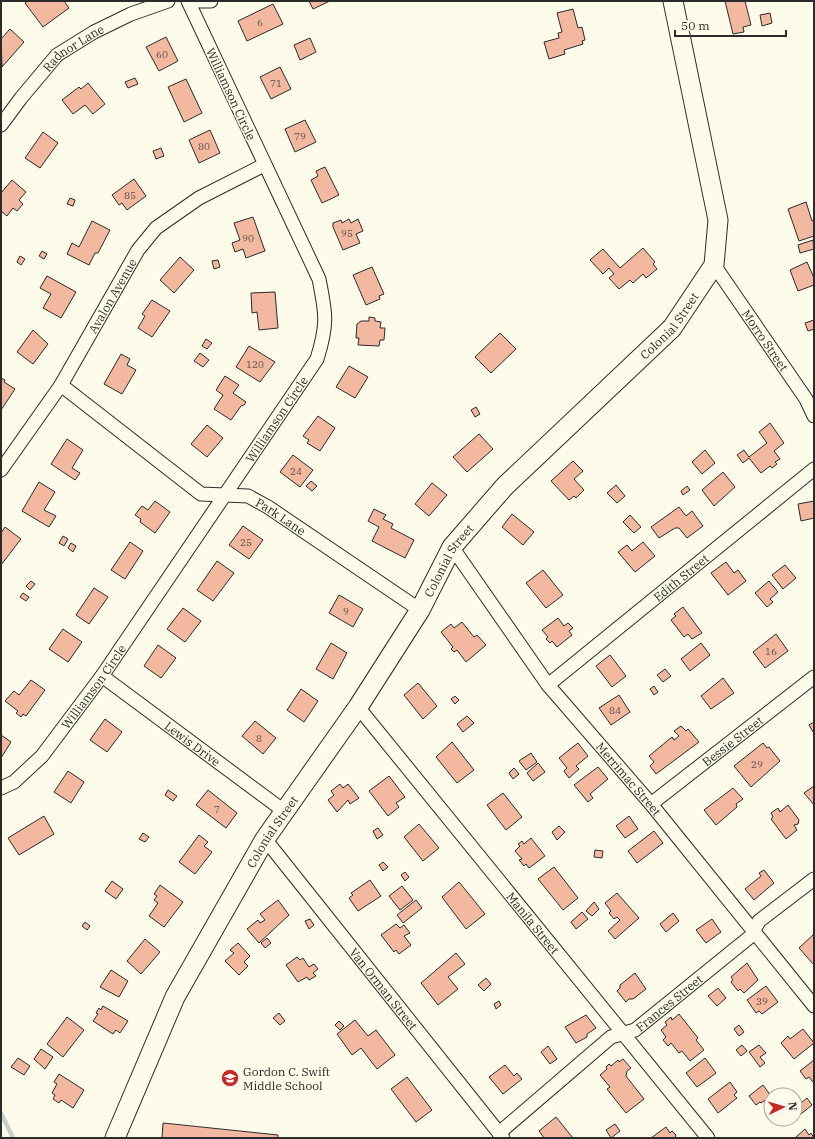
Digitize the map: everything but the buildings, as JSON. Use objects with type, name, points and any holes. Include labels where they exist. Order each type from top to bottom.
[{"type":"street","name":"Radnor Lane","points":[[1,125],[21,98],[57,55],[94,32],[131,14],[168,1]]},
{"type":"street","name":"Williamson Circle","points":[[1,788],[14,782],[42,756],[102,676],[317,359],[324,336],[326,315],[319,279],[188,1]]},
{"type":"street","points":[[197,1],[211,1]]},
{"type":"street","name":"Colonial Street","points":[[115,1138],[175,997],[265,839],[358,707],[420,610],[452,547],[505,486],[672,328],[714,265],[718,220],[673,1]]},
{"type":"street","name":"Avalon Avenue","points":[[1,470],[61,385],[138,250],[156,228],[199,198],[264,165]]},
{"type":"street","name":"Morro Street","points":[[714,265],[806,399],[814,416]]},
{"type":"street","name":"Park Lane","points":[[61,385],[201,494],[248,496],[268,507],[420,610]]},
{"type":"street","name":"Edith Street","points":[[548,685],[814,469]]},
{"type":"street","name":"Merrimac Street","points":[[452,547],[548,685],[651,804],[814,1006]]},
{"type":"street","name":"Lewis Drive","points":[[102,676],[284,811]]},
{"type":"street","name":"Bessie Street","points":[[651,804],[814,677]]},
{"type":"street","name":"Manila Street","points":[[358,707],[708,1138]]},
{"type":"street","name":"Van Orman Street","points":[[265,839],[501,1135]]},
{"type":"street","name":"Frances Street","points":[[501,1135],[611,1037],[635,1030],[751,936],[759,921],[814,879]]},
{"type":"waterway","points":[[1,1113],[13,1138]]},
{"type":"place","name":"Gordon C. Swift Middle School","points":[[230,1078]]}]
